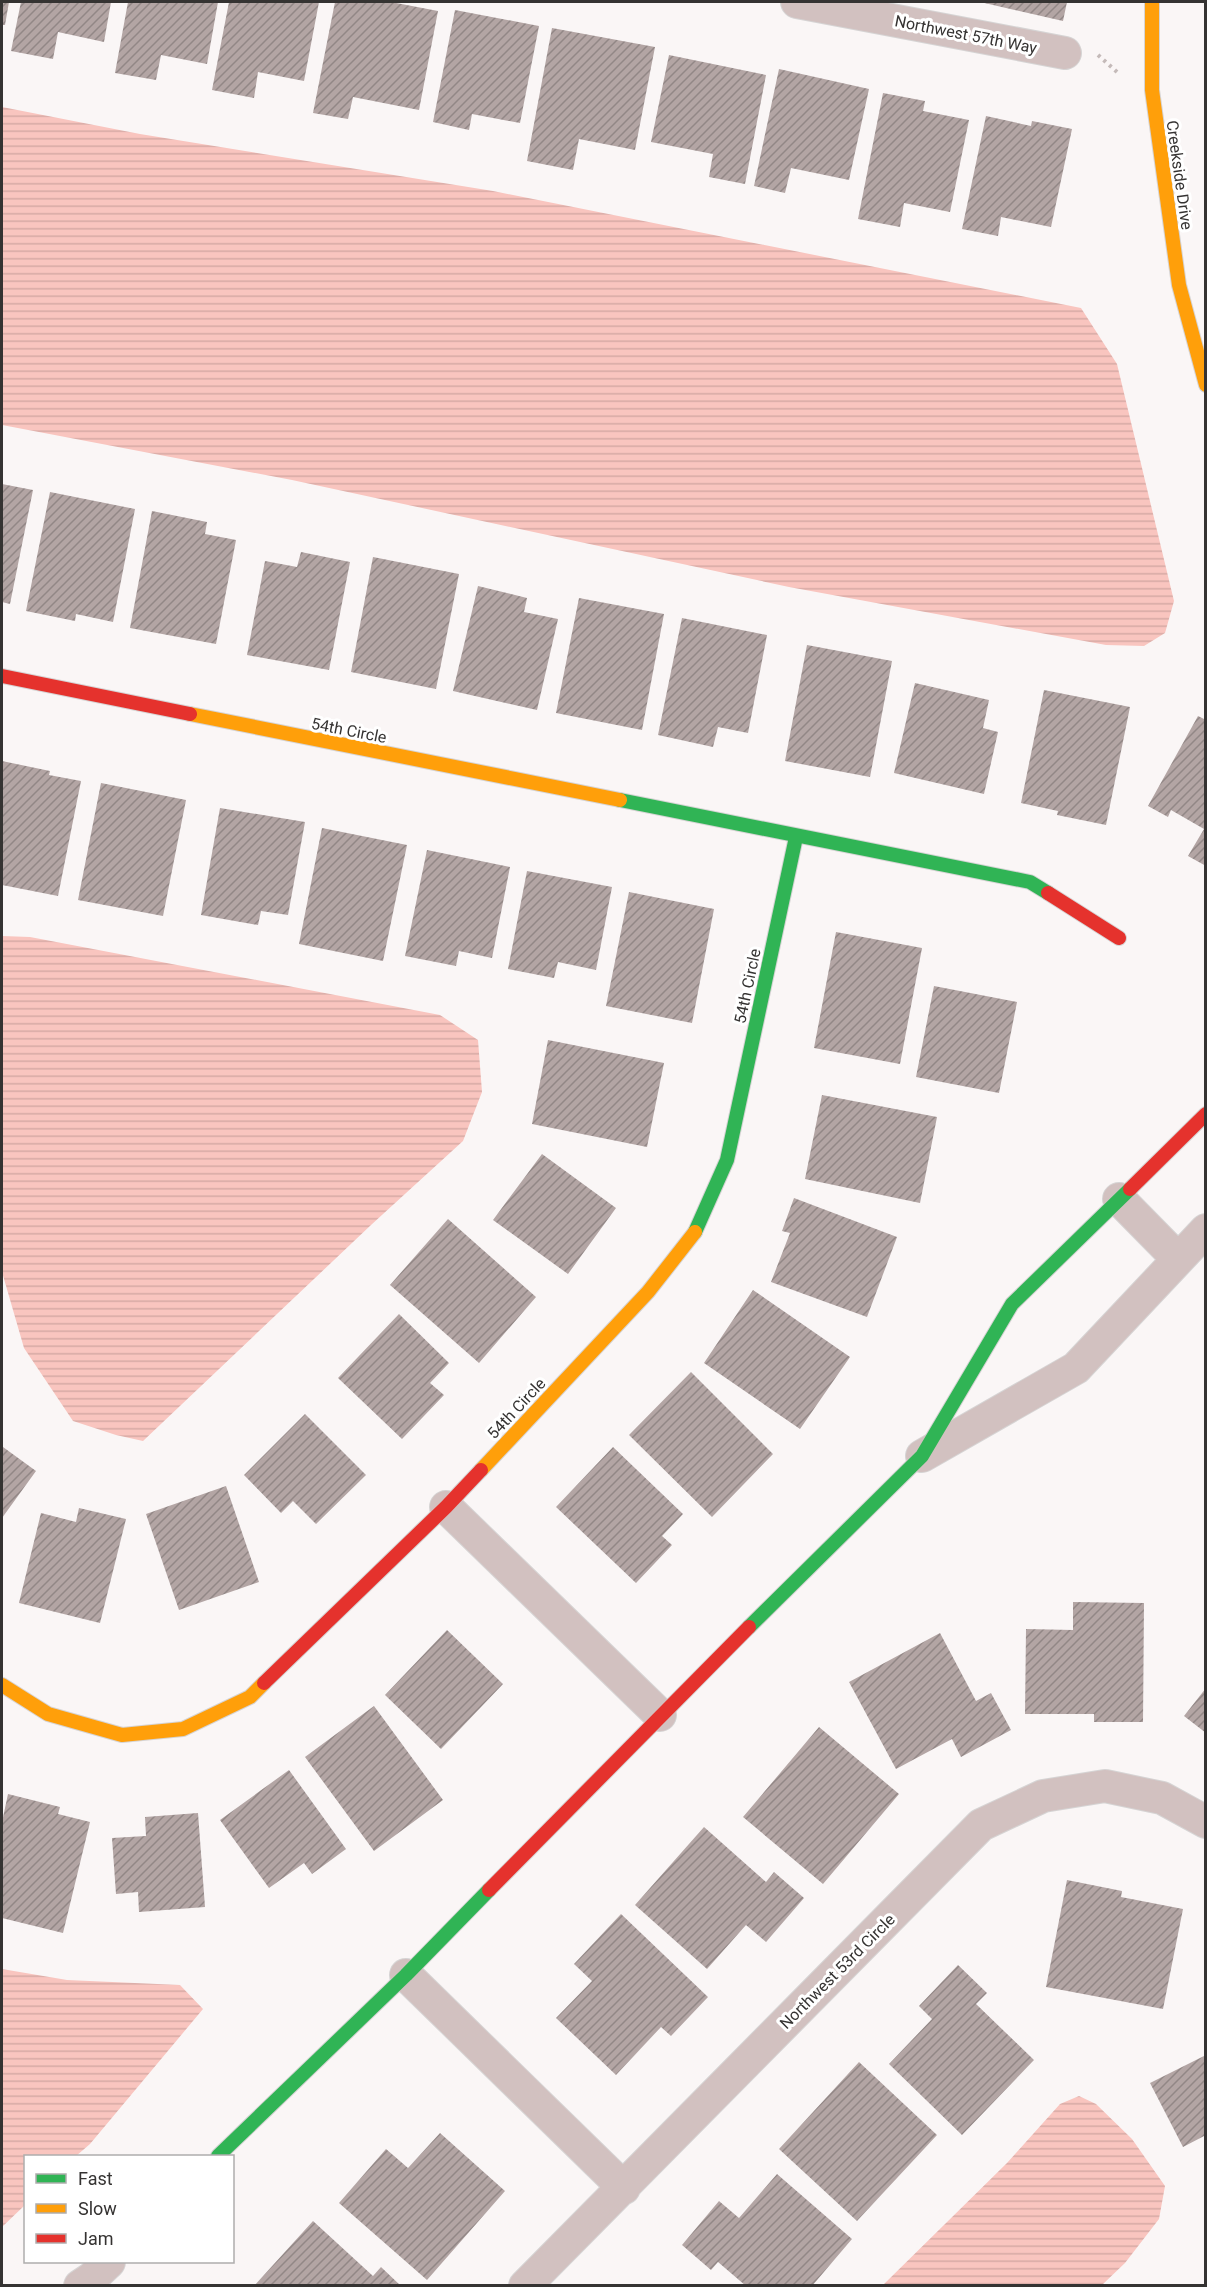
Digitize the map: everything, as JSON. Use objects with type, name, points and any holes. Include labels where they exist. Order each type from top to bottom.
[{"type":"street","name":"Northwest 57th Way","points":[[797,2],[878,9],[1065,53]]},
{"type":"street","name":"Creekside Drive","points":[[1152,2],[1152,90],[1179,285],[1206,385]]},
{"type":"street","name":"54th Circle","points":[[2,676],[796,837],[1030,882],[1119,938]]},
{"type":"street","name":"54th Circle","points":[[2,1684],[48,1714],[122,1735],[183,1729],[250,1697],[446,1507],[648,1292],[693,1236],[727,1160],[796,837]]},
{"type":"street","points":[[220,2155],[406,1975],[660,1715],[922,1456],[1012,1304],[1206,1114]]},
{"type":"street","points":[[1119,1199],[1178,1259]]},
{"type":"street","points":[[922,1456],[1076,1368],[1206,1230]]},
{"type":"street","points":[[446,1507],[660,1715]]},
{"type":"street","name":"Northwest 53rd Circle","points":[[525,2286],[981,1825],[1043,1796],[1105,1786],[1162,1798],[1206,1822]]},
{"type":"street","points":[[406,1975],[624,2188]]},
{"type":"street","points":[[81,2286],[108,2263]]},
{"type":"shaded area","points":[[2,107],[140,134],[493,191],[1081,308],[1117,364],[1174,601],[1165,633],[1144,646],[1106,645],[789,587],[292,480],[2,425]]},
{"type":"shaded area","points":[[2,936],[30,937],[440,1015],[478,1040],[482,1092],[463,1141],[143,1441],[73,1421],[24,1348],[2,1272]]},
{"type":"shaded area","points":[[2,1969],[67,1980],[180,1985],[203,2009],[90,2144],[77,2155],[24,2155],[24,2206],[2,2227]]},
{"type":"shaded area","points":[[1079,2096],[1096,2104],[1132,2139],[1165,2186],[1159,2219],[1125,2263],[1102,2285],[883,2285],[1007,2163],[1060,2104]]},
{"type":"building","points":[[2,2],[9,2],[5,25],[2,25]]},
{"type":"building","points":[[21,2],[111,2],[104,42],[58,32],[53,59],[11,51]]},
{"type":"building","points":[[128,2],[218,2],[207,64],[161,55],[156,80],[115,73]]},
{"type":"building","points":[[229,2],[319,2],[304,81],[258,72],[254,98],[212,90]]},
{"type":"building","points":[[335,2],[391,2],[438,11],[419,110],[353,97],[348,119],[313,113]]},
{"type":"building","points":[[980,2],[1067,2],[1063,21]]},
{"type":"building","points":[[455,10],[539,26],[520,123],[472,114],[469,130],[433,122]]},
{"type":"building","points":[[552,28],[655,47],[635,150],[579,139],[573,170],[527,161]]},
{"type":"building","points":[[669,55],[766,75],[745,184],[709,177],[713,154],[651,142]]},
{"type":"building","points":[[779,69],[869,89],[849,180],[791,168],[785,193],[754,186]]},
{"type":"building","points":[[883,93],[925,101],[923,111],[969,120],[950,212],[904,203],[900,227],[858,219]]},
{"type":"building","points":[[986,116],[1031,126],[1032,121],[1072,129],[1051,227],[1001,217],[998,236],[962,229]]},
{"type":"building","points":[[2,484],[33,490],[10,604],[2,602]]},
{"type":"building","points":[[50,492],[135,509],[113,622],[76,614],[75,621],[26,611]]},
{"type":"building","points":[[152,511],[207,522],[205,534],[236,540],[216,644],[130,628]]},
{"type":"building","points":[[301,552],[350,562],[329,670],[247,655],[265,561],[297,567]]},
{"type":"building","points":[[373,557],[459,574],[436,689],[351,672]]},
{"type":"building","points":[[478,586],[527,598],[524,612],[558,619],[537,710],[453,691]]},
{"type":"building","points":[[579,598],[664,614],[642,730],[556,713]]},
{"type":"building","points":[[682,618],[767,635],[748,733],[718,727],[713,747],[658,735]]},
{"type":"building","points":[[807,645],[892,661],[870,777],[785,761]]},
{"type":"building","points":[[915,683],[989,700],[983,728],[998,732],[984,794],[894,773]]},
{"type":"building","points":[[1044,690],[1130,707],[1106,825],[1057,815],[1058,811],[1021,803]]},
{"type":"building","points":[[1198,716],[1206,720],[1206,866],[1188,856],[1204,829],[1171,810],[1168,817],[1148,806]]},
{"type":"building","points":[[2,761],[50,771],[49,775],[81,781],[58,896],[2,885]]},
{"type":"building","points":[[101,783],[186,800],[163,916],[78,900]]},
{"type":"building","points":[[220,808],[305,822],[288,915],[261,911],[258,925],[201,915]]},
{"type":"building","points":[[322,828],[407,845],[383,961],[299,944]]},
{"type":"building","points":[[427,850],[510,867],[492,958],[459,951],[456,966],[405,956]]},
{"type":"building","points":[[527,871],[612,887],[596,970],[558,962],[554,978],[508,969]]},
{"type":"building","points":[[629,892],[714,909],[692,1023],[606,1006]]},
{"type":"building","points":[[836,932],[922,948],[900,1064],[814,1048]]},
{"type":"building","points":[[934,986],[1017,1002],[999,1093],[916,1077]]},
{"type":"building","points":[[548,1040],[664,1063],[647,1147],[532,1124]]},
{"type":"building","points":[[822,1095],[937,1117],[920,1203],[805,1179]]},
{"type":"building","points":[[542,1154],[616,1208],[568,1274],[493,1220]]},
{"type":"building","points":[[794,1198],[897,1237],[867,1317],[771,1282],[790,1233],[782,1231]]},
{"type":"building","points":[[448,1219],[536,1297],[479,1363],[390,1285]]},
{"type":"building","points":[[753,1290],[850,1357],[800,1429],[704,1363]]},
{"type":"building","points":[[399,1314],[449,1363],[430,1383],[444,1395],[402,1439],[338,1378]]},
{"type":"building","points":[[691,1372],[773,1454],[712,1517],[629,1435]]},
{"type":"building","points":[[305,1414],[366,1475],[316,1524],[293,1501],[281,1513],[244,1475]]},
{"type":"building","points":[[3,1447],[36,1471],[2,1518],[2,1449]]},
{"type":"building","points":[[613,1447],[683,1514],[662,1536],[672,1545],[636,1583],[556,1507]]},
{"type":"building","points":[[226,1486],[259,1582],[179,1610],[146,1514]]},
{"type":"building","points":[[79,1508],[126,1519],[100,1623],[19,1603],[41,1513],[76,1522]]},
{"type":"building","points":[[1073,1602],[1144,1603],[1143,1722],[1094,1722],[1094,1714],[1025,1714],[1026,1629],[1073,1630]]},
{"type":"building","points":[[447,1630],[503,1684],[441,1749],[385,1695]]},
{"type":"building","points":[[940,1633],[976,1701],[991,1693],[1011,1730],[961,1757],[952,1739],[896,1769],[849,1682]]},
{"type":"building","points":[[1206,1688],[1206,1733],[1184,1716]]},
{"type":"building","points":[[374,1706],[443,1800],[374,1851],[305,1757]]},
{"type":"building","points":[[819,1727],[899,1794],[823,1884],[743,1817]]},
{"type":"building","points":[[289,1770],[346,1849],[312,1874],[304,1863],[269,1888],[220,1820]]},
{"type":"building","points":[[8,1794],[60,1807],[58,1814],[90,1822],[63,1933],[2,1918],[2,1822]]},
{"type":"building","points":[[198,1813],[205,1907],[139,1912],[138,1892],[116,1894],[112,1838],[146,1836],[145,1817]]},
{"type":"building","points":[[704,1827],[766,1882],[774,1872],[804,1898],[766,1942],[746,1925],[707,1969],[635,1905]]},
{"type":"building","points":[[1067,1880],[1122,1891],[1121,1897],[1183,1909],[1163,2009],[1046,1987]]},
{"type":"building","points":[[621,1914],[708,1997],[671,2036],[661,2027],[616,2075],[556,2018],[592,1981],[574,1964]]},
{"type":"building","points":[[958,1965],[987,1993],[976,2004],[1034,2060],[962,2135],[889,2064],[932,2019],[919,2006]]},
{"type":"building","points":[[1206,2055],[1206,2135],[1183,2147],[1150,2083]]},
{"type":"building","points":[[859,2062],[937,2135],[857,2221],[779,2149]]},
{"type":"building","points":[[440,2133],[505,2191],[427,2280],[339,2203],[386,2149],[408,2168]]},
{"type":"building","points":[[777,2174],[852,2239],[812,2286],[746,2286],[718,2262],[711,2270],[682,2245],[719,2201],[739,2218]]},
{"type":"building","points":[[313,2221],[373,2276],[381,2267],[401,2286],[254,2286]]},
{"type":"traffic: fast","points":[[620,800],[1030,882],[1048,893]]},
{"type":"traffic: fast","points":[[695,1232],[727,1160],[796,837]]},
{"type":"traffic: fast","points":[[749,1627],[922,1456],[1012,1304],[1130,1189]]},
{"type":"traffic: fast","points":[[219,2155],[406,1975],[489,1890]]},
{"type":"traffic: slow","points":[[1152,2],[1152,90],[1179,285],[1206,385]]},
{"type":"traffic: slow","points":[[190,714],[620,800]]},
{"type":"traffic: slow","points":[[481,1470],[648,1292],[695,1232]]},
{"type":"traffic: slow","points":[[2,1685],[48,1714],[122,1735],[183,1729],[250,1697],[264,1683]]},
{"type":"traffic: jam","points":[[2,676],[190,714]]},
{"type":"traffic: jam","points":[[1048,893],[1119,938]]},
{"type":"traffic: jam","points":[[1130,1189],[1206,1114]]},
{"type":"traffic: jam","points":[[264,1683],[446,1507],[481,1470]]},
{"type":"traffic: jam","points":[[489,1890],[749,1627]]}]
